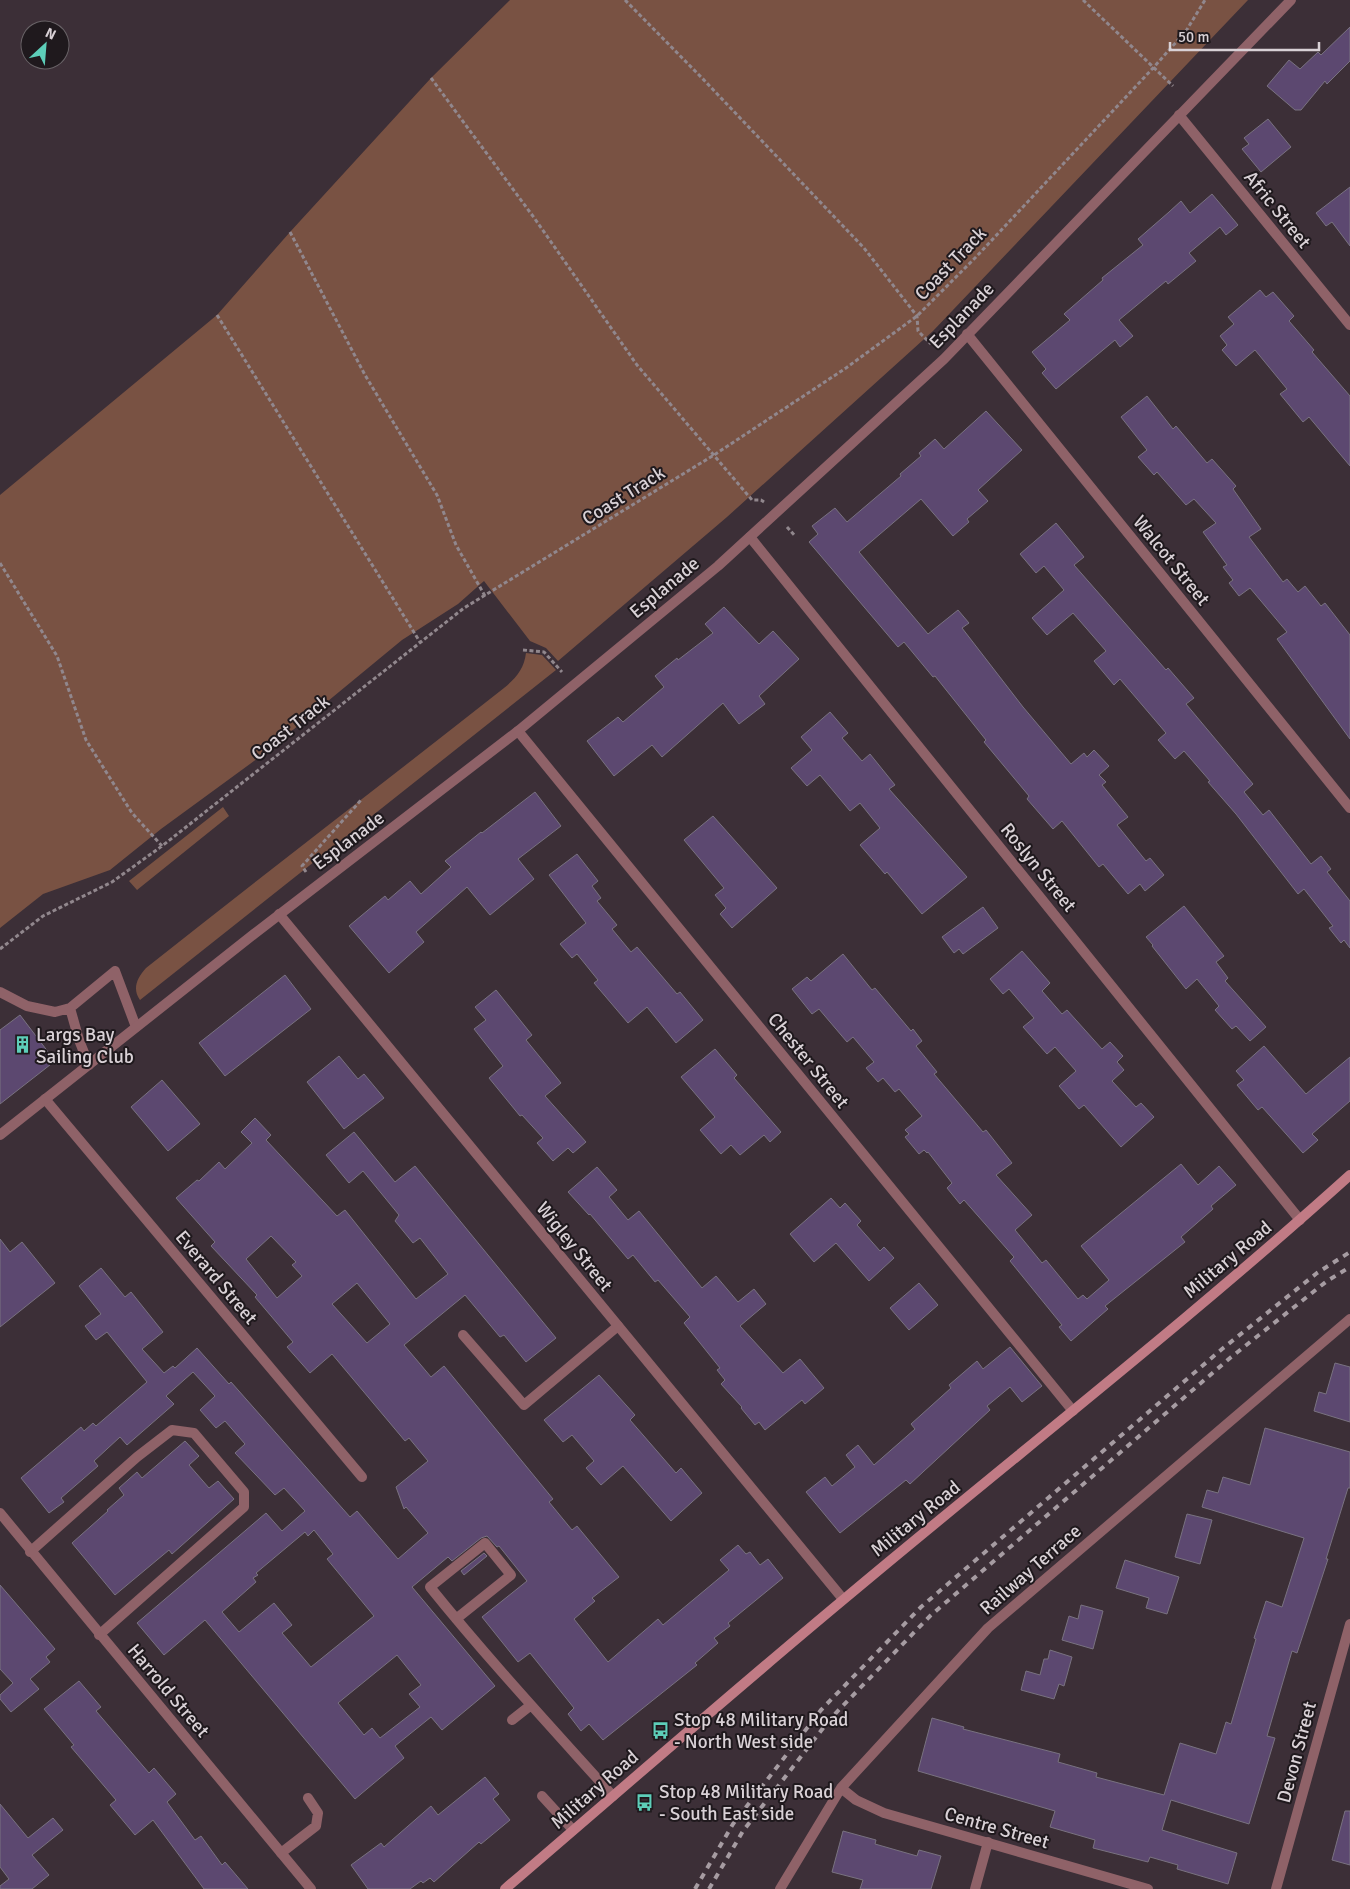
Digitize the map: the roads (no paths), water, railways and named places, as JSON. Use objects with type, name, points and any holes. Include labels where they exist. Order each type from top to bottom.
[{"type":"main road","name":"Military Road","points":[[504,1889],[843,1600],[1073,1411],[1300,1220],[1350,1175]]},
{"type":"street","name":"Esplanade","points":[[0,1135],[280,914],[518,731],[750,537],[944,359],[1291,0]]},
{"type":"street","name":"Afric Street","points":[[1180,115],[1350,325]]},
{"type":"street","name":"Walcot Street","points":[[967,334],[1350,808]]},
{"type":"street","name":"Roslyn Street","points":[[750,537],[1300,1220]]},
{"type":"street","name":"Chester Street","points":[[518,731],[1073,1411]]},
{"type":"street","name":"Wigley Street","points":[[280,914],[843,1600]]},
{"type":"street","points":[[0,992],[27,1006],[55,1012],[70,1008],[115,971],[136,1027]]},
{"type":"street","points":[[70,1008],[79,1040],[89,1065]]},
{"type":"street","name":"Everard Street","points":[[45,1099],[362,1477]]},
{"type":"street","name":"Railway Terrace","points":[[780,1889],[841,1788],[988,1628],[1350,1318]]},
{"type":"street","points":[[463,1335],[524,1405],[618,1326]]},
{"type":"street","points":[[30,1552],[137,1458],[172,1430],[194,1433],[244,1492],[244,1507],[99,1635]]},
{"type":"street","name":"Harrold Street","points":[[0,1513],[30,1552],[312,1889]]},
{"type":"street","points":[[456,1619],[511,1576],[485,1543],[430,1587],[456,1619],[531,1705],[613,1796]]},
{"type":"street","name":"Devon Street","points":[[1276,1889],[1350,1624]]},
{"type":"street","points":[[512,1720],[531,1705]]},
{"type":"street","name":"Centre Street","points":[[841,1788],[856,1800],[884,1814],[1148,1889]]},
{"type":"street","points":[[542,1796],[573,1830]]},
{"type":"street","points":[[281,1853],[316,1826],[318,1813],[308,1798]]},
{"type":"street","points":[[975,1889],[988,1842]]},
{"type":"railway","points":[[695,1889],[733,1824],[821,1710],[921,1607],[1222,1349],[1317,1273],[1350,1252]]},
{"type":"railway","points":[[709,1889],[743,1831],[831,1718],[930,1616],[1230,1358],[1327,1281],[1350,1267]]},
{"type":"place","name":"Largs Bay Sailing Club","points":[[22,1045]]},
{"type":"place","name":"Stop 48 Military Road - North West side","points":[[660,1730]]},
{"type":"place","name":"Stop 48 Military Road - South East side","points":[[645,1802]]}]
